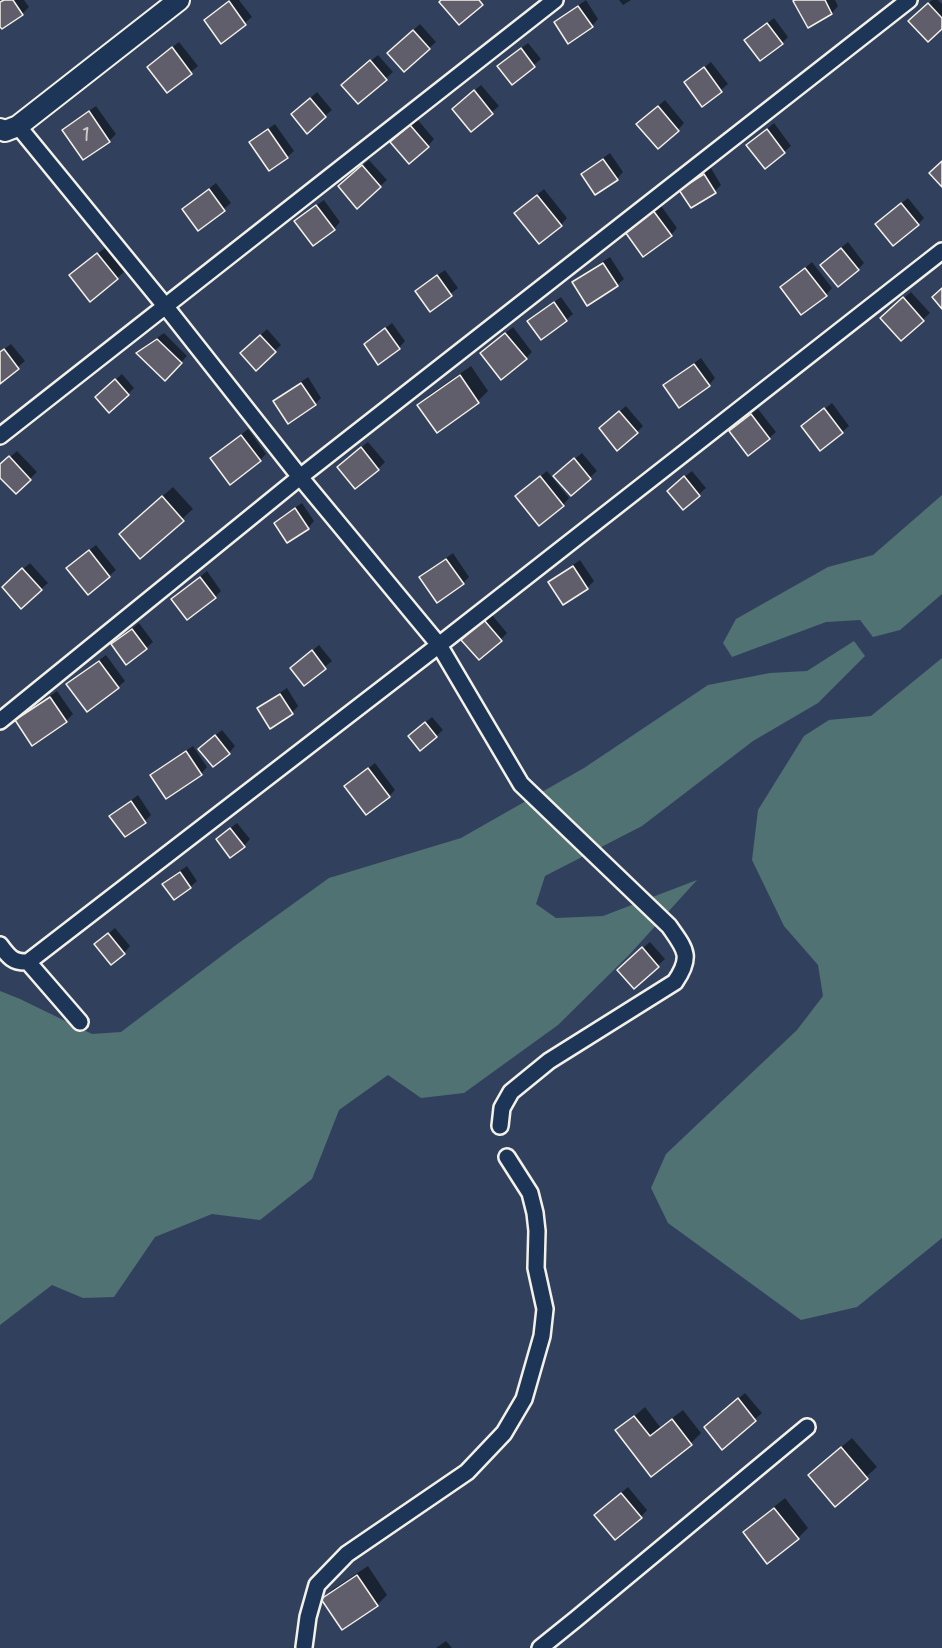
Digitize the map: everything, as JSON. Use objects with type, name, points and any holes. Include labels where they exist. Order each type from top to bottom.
[{"type":"street","points":[[0,436],[555,0]]},
{"type":"street","points":[[0,721],[300,477],[909,0]]},
{"type":"street","points":[[177,1],[9,128],[166,307],[300,477],[439,645],[521,784],[669,926],[683,946],[686,959],[684,969],[675,982],[549,1061],[511,1092],[502,1108],[500,1126]]},
{"type":"street","points":[[0,945],[10,959],[20,963],[28,962],[439,645],[942,251]]},
{"type":"street","points":[[28,962],[80,1022]]},
{"type":"street","points":[[304,1648],[308,1617],[316,1585],[347,1554],[467,1472],[504,1433],[524,1400],[542,1336],[545,1309],[536,1268],[537,1231],[530,1193],[507,1157]]},
{"type":"street","points":[[540,1648],[807,1427]]},
{"type":"green space","points":[[942,495],[942,594],[900,630],[873,637],[860,620],[826,622],[732,657],[723,643],[736,619],[828,567],[873,555]]},
{"type":"green space","points":[[854,641],[865,656],[818,703],[753,741],[642,826],[545,876],[536,904],[556,918],[603,916],[697,880],[629,955],[558,1025],[464,1093],[421,1098],[388,1075],[339,1110],[312,1179],[260,1220],[212,1214],[155,1237],[114,1297],[83,1298],[52,1285],[0,1325],[0,991],[92,1034],[121,1032],[329,878],[461,838],[584,768],[708,685],[770,673],[807,671]]},
{"type":"green space","points":[[942,658],[942,1238],[857,1307],[801,1320],[668,1223],[651,1188],[666,1154],[797,1030],[823,996],[818,965],[784,926],[752,860],[758,810],[804,736],[829,720],[871,716]]},
{"type":"building","points":[[13,0],[23,15],[2,29],[0,27],[0,2]]},
{"type":"building","points":[[441,0],[479,0],[483,5],[459,25],[439,2]]},
{"type":"building","points":[[825,0],[832,14],[808,28],[793,1]]},
{"type":"building","points":[[229,1],[246,25],[221,44],[204,20]]},
{"type":"building","points":[[928,3],[942,18],[942,29],[928,42],[908,21]]},
{"type":"building","points":[[578,6],[593,27],[568,44],[554,22]]},
{"type":"building","points":[[767,23],[783,44],[760,61],[744,40]]},
{"type":"building","points":[[413,30],[430,49],[404,72],[387,53]]},
{"type":"building","points":[[172,47],[192,74],[167,93],[147,67]]},
{"type":"building","points":[[521,48],[535,67],[512,85],[497,66]]},
{"type":"building","points":[[370,60],[387,80],[358,104],[341,85]]},
{"type":"building","points":[[704,67],[722,92],[702,107],[684,82]]},
{"type":"building","points":[[474,90],[493,114],[471,132],[452,109]]},
{"type":"building","points":[[310,98],[326,117],[307,134],[291,114]]},
{"type":"building","points":[[658,106],[679,131],[658,149],[636,124]]},
{"type":"building","points":[[89,111],[110,142],[83,160],[62,130]]},
{"type":"building","points":[[410,125],[429,147],[409,164],[390,142]]},
{"type":"building","points":[[268,129],[288,158],[269,171],[249,142]]},
{"type":"building","points":[[767,129],[785,153],[765,169],[746,145]]},
{"type":"building","points":[[603,159],[618,180],[595,195],[581,174]]},
{"type":"building","points":[[942,161],[942,187],[929,173]]},
{"type":"building","points":[[362,165],[381,187],[357,209],[338,186]]},
{"type":"building","points":[[704,174],[716,193],[691,208],[679,190]]},
{"type":"building","points":[[209,189],[225,211],[198,231],[182,209]]},
{"type":"building","points":[[537,195],[562,226],[539,244],[514,213]]},
{"type":"building","points":[[901,203],[919,225],[893,246],[875,224]]},
{"type":"building","points":[[316,205],[335,230],[313,246],[294,221]]},
{"type":"building","points":[[652,209],[672,236],[643,257],[623,229]]},
{"type":"building","points":[[841,248],[859,270],[838,287],[820,265]]},
{"type":"building","points":[[97,253],[118,279],[90,302],[69,275]]},
{"type":"building","points":[[603,263],[618,286],[587,306],[572,282]]},
{"type":"building","points":[[805,268],[827,296],[801,315],[780,287]]},
{"type":"building","points":[[437,275],[452,296],[430,312],[415,291]]},
{"type":"building","points":[[942,288],[942,309],[932,297]]},
{"type":"building","points":[[903,297],[924,321],[901,341],[880,318]]},
{"type":"building","points":[[554,302],[567,321],[541,340],[527,321]]},
{"type":"building","points":[[385,328],[400,349],[378,365],[364,344]]},
{"type":"building","points":[[505,333],[527,359],[501,380],[480,353]]},
{"type":"building","points":[[260,335],[276,352],[256,371],[240,353]]},
{"type":"building","points":[[157,339],[182,363],[165,381],[136,353]]},
{"type":"building","points":[[4,349],[19,369],[0,384],[0,352]]},
{"type":"building","points":[[694,364],[710,386],[679,408],[663,385]]},
{"type":"building","points":[[460,375],[479,403],[437,433],[417,405]]},
{"type":"building","points":[[115,379],[129,395],[109,413],[95,397]]},
{"type":"building","points":[[301,383],[316,405],[288,424],[273,401]]},
{"type":"building","points":[[824,408],[843,433],[820,451],[801,426]]},
{"type":"building","points":[[619,411],[638,433],[617,451],[599,428]]},
{"type":"building","points":[[751,414],[770,439],[748,456],[729,431]]},
{"type":"building","points":[[241,435],[261,461],[230,485],[210,458]]},
{"type":"building","points":[[361,447],[379,470],[355,489],[337,467]]},
{"type":"building","points":[[9,456],[31,480],[16,494],[0,478],[0,464]]},
{"type":"building","points":[[574,458],[591,479],[571,496],[553,476]]},
{"type":"building","points":[[540,476],[564,506],[539,526],[515,496]]},
{"type":"building","points":[[684,476],[700,496],[683,510],[667,491]]},
{"type":"building","points":[[162,496],[184,521],[140,559],[119,534]]},
{"type":"building","points":[[295,508],[309,529],[287,543],[274,523]]},
{"type":"building","points":[[89,550],[110,577],[88,595],[66,568]]},
{"type":"building","points":[[446,559],[464,584],[437,603],[419,577]]},
{"type":"building","points":[[573,566],[588,589],[563,605],[548,582]]},
{"type":"building","points":[[22,568],[42,590],[21,609],[2,587]]},
{"type":"building","points":[[200,577],[216,598],[187,620],[171,599]]},
{"type":"building","points":[[484,620],[502,641],[479,660],[461,640]]},
{"type":"building","points":[[132,629],[147,649],[126,665],[111,644]]},
{"type":"building","points":[[312,650],[326,669],[304,686],[290,668]]},
{"type":"building","points":[[99,661],[119,688],[87,712],[66,684]]},
{"type":"building","points":[[280,694],[293,714],[270,729],[257,708]]},
{"type":"building","points":[[50,697],[67,722],[32,746],[15,720]]},
{"type":"building","points":[[425,722],[437,737],[420,751],[408,736]]},
{"type":"building","points":[[215,735],[230,754],[213,767],[198,749]]},
{"type":"building","points":[[186,751],[202,775],[166,799],[150,775]]},
{"type":"building","points":[[368,768],[390,797],[366,815],[344,786]]},
{"type":"building","points":[[131,801],[146,823],[125,837],[109,816]]},
{"type":"building","points":[[230,828],[245,847],[230,858],[216,839]]},
{"type":"building","points":[[180,872],[191,888],[174,900],[162,884]]},
{"type":"building","points":[[108,933],[125,954],[111,965],[94,944]]},
{"type":"building","points":[[642,947],[659,967],[634,989],[617,970]]},
{"type":"building","points":[[738,1398],[756,1421],[722,1450],[704,1427]]},
{"type":"building","points":[[634,1416],[650,1436],[672,1419],[692,1445],[651,1477],[615,1430]]},
{"type":"building","points":[[841,1447],[868,1479],[835,1507],[808,1475]]},
{"type":"building","points":[[621,1493],[642,1518],[615,1540],[594,1515]]},
{"type":"building","points":[[774,1508],[799,1539],[767,1564],[743,1532]]},
{"type":"building","points":[[357,1575],[378,1606],[342,1630],[321,1599]]}]
